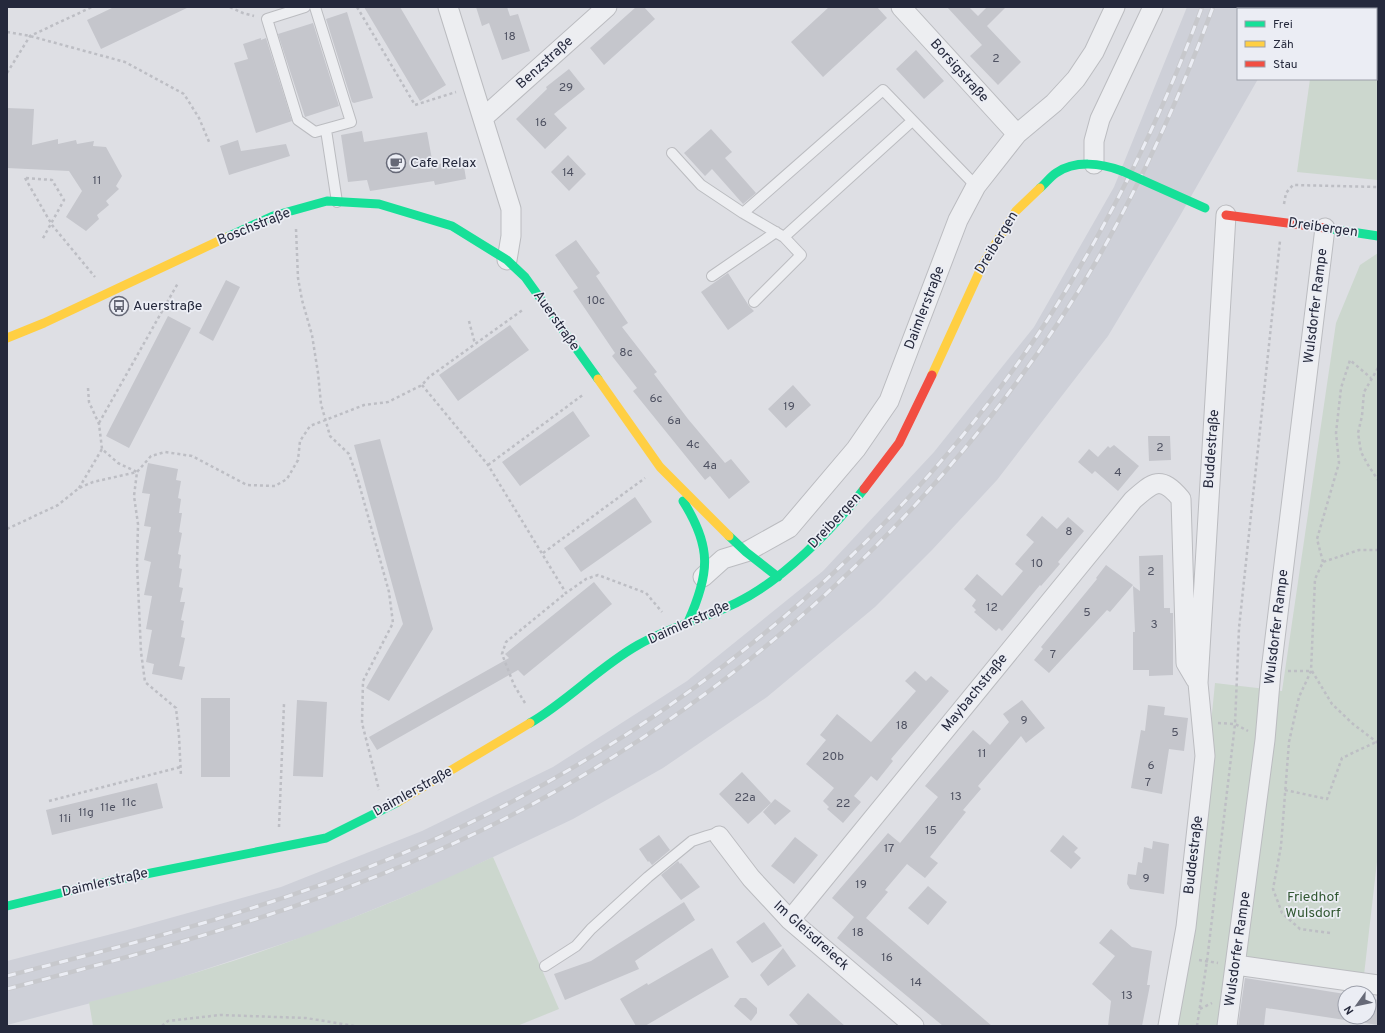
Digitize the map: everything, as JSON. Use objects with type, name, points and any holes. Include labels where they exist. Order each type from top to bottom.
[{"type":"street","points":[[448,7],[484,118],[511,209],[511,236],[507,260]]},
{"type":"street","name":"Benzstraße","points":[[484,118],[607,7]]},
{"type":"street","name":"Borsigstraße","points":[[901,7],[1017,134]]},
{"type":"street","name":"Daimlerstraße","points":[[703,577],[723,559],[746,552],[789,528],[856,449],[889,400],[958,220],[976,186],[1017,134],[1054,103],[1076,79],[1094,52],[1115,7]]},
{"type":"street","points":[[1094,164],[1094,141],[1100,119],[1153,7]]},
{"type":"street","name":"Dreibergen","points":[[778,577],[845,514],[899,443],[944,351],[983,264],[1016,211],[1056,173],[1071,166],[1082,164],[1109,166],[1216,212],[1378,236]]},
{"type":"street","name":"Boschstraße","points":[[7,338],[108,293],[273,216],[328,201],[379,204],[452,226],[507,260]]},
{"type":"street","name":"Buddestraße","points":[[1168,1026],[1186,927],[1206,756],[1198,683],[1216,212]]},
{"type":"street","name":"Wulsdorfer Rampe","points":[[1227,1026],[1265,740],[1271,671],[1325,228]]},
{"type":"street","name":"Auerstraße","points":[[507,260],[525,277],[540,297],[660,467],[746,552],[778,577]]},
{"type":"street","points":[[660,467],[696,522],[704,545],[703,577],[695,607],[688,622]]},
{"type":"street","name":"Maybachstraße","points":[[790,920],[1132,500],[1148,486],[1158,484],[1170,486]]},
{"type":"street","name":"Buddestraße","points":[[1170,486],[1181,499],[1186,663],[1198,683]]},
{"type":"street","name":"Daimlerstraße","points":[[7,906],[106,882],[326,838],[384,810],[536,720],[606,666],[638,645],[675,627],[736,602],[778,577]]},
{"type":"street","name":"Im Gleisdreieck","points":[[719,836],[751,878],[790,920],[914,1026]]},
{"type":"street","points":[[1236,965],[1378,985]]},
{"type":"lane","points":[[305,7],[267,19],[298,120],[314,132],[326,130],[351,122],[315,7]]},
{"type":"lane","points":[[743,213],[883,90],[976,186]]},
{"type":"lane","points":[[712,276],[780,234],[912,121]]},
{"type":"lane","points":[[326,130],[337,202]]},
{"type":"lane","points":[[672,153],[701,184],[743,213],[780,234],[801,255],[754,302]]},
{"type":"lane","points":[[546,966],[576,946],[592,928],[648,877],[692,841],[714,834],[719,836]]},
{"type":"path","points":[[7,73],[30,36],[92,7]]},
{"type":"path","points":[[230,7],[243,14],[267,19]]},
{"type":"path","points":[[357,7],[416,105],[473,86]]},
{"type":"path","points":[[7,32],[30,36],[125,62],[184,94],[199,118],[210,144]]},
{"type":"path","points":[[42,240],[52,225],[64,200],[52,180],[25,178],[52,225],[108,293]]},
{"type":"path","points":[[1283,206],[1286,193],[1293,185],[1378,187]]},
{"type":"path","points":[[296,210],[298,278],[302,300],[312,335],[321,404],[330,436],[349,454],[358,480],[389,592],[393,623],[363,681],[362,709],[362,723],[384,810]]},
{"type":"path","points":[[1197,1026],[1207,961],[1235,724],[1240,628],[1280,237]]},
{"type":"path","points":[[99,424],[179,282],[172,263]]},
{"type":"path","points":[[7,529],[58,505],[79,488],[93,482],[136,472],[151,456],[165,452],[192,456],[247,485],[275,486],[288,479],[298,460],[300,441],[310,426],[325,418],[364,405],[388,402],[422,385],[429,377],[540,297]]},
{"type":"path","points":[[469,321],[475,344]]},
{"type":"path","points":[[1330,933],[1300,929],[1282,913],[1274,889],[1281,846],[1289,742],[1299,697],[1312,670],[1315,579],[1323,562],[1317,539],[1339,463],[1336,433],[1342,388],[1350,360],[1371,378]]},
{"type":"path","points":[[1378,368],[1364,392],[1362,416],[1358,433],[1361,452],[1368,466],[1378,480]]},
{"type":"path","points":[[488,465],[600,383]]},
{"type":"path","points":[[422,385],[488,465],[566,593]]},
{"type":"path","points":[[79,488],[102,449],[99,424],[89,402],[88,388]]},
{"type":"path","points":[[102,449],[118,463],[136,472]]},
{"type":"path","points":[[543,553],[660,467]]},
{"type":"path","points":[[136,472],[134,496],[138,524],[137,563],[141,652],[145,682],[176,708],[181,776]]},
{"type":"path","points":[[1323,562],[1359,550],[1378,550]]},
{"type":"path","points":[[536,720],[514,685],[502,654],[506,642],[566,593],[586,579],[598,575],[646,593],[675,627]]},
{"type":"path","points":[[1285,790],[1327,799],[1342,758],[1377,742],[1353,724],[1332,704],[1312,670]]},
{"type":"path","points":[[278,848],[284,704]]},
{"type":"path","points":[[1202,722],[1235,724],[1265,740]]},
{"type":"path","points":[[49,801],[181,767]]},
{"type":"path","points":[[1180,958],[1236,965]]},
{"type":"path","points":[[162,1026],[168,1021],[220,1015],[306,1018],[354,1026]]},
{"type":"shaded area","points":[[1187,7],[1280,7],[1237,8],[1237,80],[1257,80],[1177,221],[1108,336],[997,480],[932,550],[875,607],[767,697],[663,768],[573,819],[445,880],[318,932],[152,987],[7,1025],[7,961],[127,930],[281,887],[422,831],[553,767],[687,681],[823,571],[934,452],[1034,327],[1114,187]]},
{"type":"green space","points":[[1378,7],[1378,180],[1297,172],[1310,80],[1377,80],[1377,8],[1320,8]]},
{"type":"green space","name":"Friedhof Wulsdorf","points":[[1378,253],[1378,853],[1364,975],[1247,959],[1219,1026],[1176,1026],[1191,925],[1215,683],[1282,691],[1336,323],[1360,265]]},
{"type":"green space","points":[[493,857],[559,1009],[517,1026],[93,1026],[89,1002],[193,974],[295,940],[395,901]]},
{"type":"building","points":[[114,7],[189,7],[101,49],[87,20]]},
{"type":"building","points":[[364,7],[400,7],[446,85],[420,101]]},
{"type":"building","points":[[476,7],[507,7],[510,16],[518,14],[530,51],[502,60],[489,23],[482,26]]},
{"type":"building","points":[[636,7],[644,7],[655,19],[604,65],[590,48]]},
{"type":"building","points":[[829,7],[877,7],[887,18],[823,77],[791,42]]},
{"type":"building","points":[[947,7],[969,7],[978,16],[987,7],[1006,7],[987,26],[1021,62],[998,85],[970,56],[982,45]]},
{"type":"building","points":[[347,12],[373,98],[354,103],[352,102],[326,19]]},
{"type":"building","points":[[313,23],[339,106],[305,117],[278,34]]},
{"type":"building","points":[[261,38],[261,40],[266,38],[292,121],[256,133],[234,63],[248,59],[243,44]]},
{"type":"building","points":[[916,50],[944,81],[924,99],[896,69]]},
{"type":"building","points":[[569,69],[585,89],[554,114],[567,128],[545,149],[516,119],[547,89],[546,87]]},
{"type":"building","points":[[7,108],[34,109],[32,145],[58,139],[58,144],[76,140],[77,144],[94,141],[93,146],[106,147],[122,176],[116,186],[119,189],[106,201],[109,205],[97,215],[99,219],[86,231],[66,217],[82,191],[69,171],[7,168]]},
{"type":"building","points":[[711,129],[732,152],[725,158],[756,193],[743,204],[712,169],[705,176],[684,153]]},
{"type":"building","points":[[362,131],[364,142],[427,132],[433,165],[463,160],[466,179],[435,185],[434,181],[370,191],[367,180],[348,182],[341,135]]},
{"type":"building","points":[[238,140],[241,151],[286,144],[290,156],[229,175],[220,146]]},
{"type":"building","points":[[568,155],[586,174],[569,191],[551,172]]},
{"type":"building","points":[[576,240],[600,273],[596,276],[628,323],[622,327],[657,372],[654,374],[688,419],[725,463],[731,459],[750,482],[729,499],[710,476],[705,480],[633,391],[637,388],[612,356],[615,353],[573,291],[578,288],[555,255]]},
{"type":"building","points":[[728,273],[749,306],[754,311],[728,330],[701,292]]},
{"type":"building","points":[[226,280],[240,287],[213,341],[199,333]]},
{"type":"building","points":[[168,316],[191,328],[129,448],[106,436]]},
{"type":"building","points":[[510,325],[529,350],[458,401],[439,375]]},
{"type":"building","points":[[793,385],[811,405],[786,428],[768,409]]},
{"type":"building","points":[[573,411],[590,436],[520,486],[502,462]]},
{"type":"building","points":[[1148,436],[1170,436],[1171,460],[1149,461]]},
{"type":"building","points":[[380,439],[433,629],[389,701],[366,688],[403,624],[354,445]]},
{"type":"building","points":[[1114,445],[1139,466],[1118,491],[1095,471],[1092,474],[1078,462],[1089,449],[1098,457],[1108,446],[1110,448]]},
{"type":"building","points":[[148,463],[178,469],[176,480],[181,481],[178,498],[181,499],[179,513],[182,513],[179,532],[182,533],[178,554],[181,555],[179,568],[182,569],[179,587],[183,588],[180,602],[185,602],[181,620],[184,621],[181,637],[185,638],[179,666],[185,667],[182,680],[152,674],[154,664],[146,662],[152,630],[146,629],[152,596],[144,595],[151,562],[144,560],[151,527],[144,526],[150,494],[142,493]]},
{"type":"building","points":[[635,497],[652,522],[581,572],[564,548]]},
{"type":"building","points":[[1042,516],[1057,529],[1068,517],[1084,531],[1058,562],[1060,564],[1041,586],[1040,585],[1002,631],[999,628],[996,631],[974,612],[976,610],[972,606],[976,600],[964,589],[977,574],[1002,596],[1023,571],[1015,564],[1034,542],[1026,535]]},
{"type":"building","points":[[1163,555],[1164,608],[1170,608],[1170,613],[1173,613],[1173,675],[1149,676],[1149,670],[1133,670],[1133,632],[1135,632],[1133,586],[1140,591],[1139,556]]},
{"type":"building","points":[[1106,565],[1133,585],[1110,612],[1107,610],[1049,673],[1034,660],[1043,649],[1041,647],[1097,579],[1096,578]]},
{"type":"building","points":[[594,582],[612,604],[524,676],[518,670],[377,750],[369,737],[509,658],[505,654]]},
{"type":"building","points":[[915,671],[926,681],[931,676],[949,691],[891,759],[893,761],[877,781],[871,776],[854,796],[861,802],[843,823],[827,809],[829,807],[823,801],[834,788],[806,764],[826,740],[820,735],[837,714],[871,742],[916,691],[905,681]]},
{"type":"building","points":[[201,698],[230,698],[230,777],[201,777]]},
{"type":"building","points":[[297,700],[327,702],[323,777],[293,776]]},
{"type":"building","points":[[1022,700],[1045,728],[1026,743],[1021,736],[978,786],[981,789],[963,810],[966,812],[930,857],[938,863],[925,878],[907,864],[885,890],[888,892],[866,918],[992,1026],[943,1026],[837,938],[854,917],[832,898],[888,833],[900,843],[938,797],[925,786],[973,730],[990,745],[1009,722],[1003,714]]},
{"type":"building","points":[[1148,705],[1165,707],[1164,715],[1188,718],[1184,751],[1169,749],[1162,794],[1131,788],[1141,730],[1145,731]]},
{"type":"building","points":[[742,772],[771,803],[748,824],[719,794]]},
{"type":"building","points":[[157,783],[163,808],[52,835],[46,810]]},
{"type":"building","points":[[775,799],[791,811],[775,825],[763,812]]},
{"type":"building","points":[[659,835],[670,850],[652,865],[649,861],[648,862],[639,849]]},
{"type":"building","points":[[1063,835],[1078,848],[1074,852],[1081,858],[1071,869],[1050,851]]},
{"type":"building","points":[[795,837],[818,855],[794,884],[771,866]]},
{"type":"building","points":[[1153,841],[1169,844],[1164,894],[1130,889],[1127,884],[1128,874],[1136,875],[1138,862],[1142,863],[1144,847],[1152,849]]},
{"type":"building","points":[[678,861],[700,887],[681,900],[661,875]]},
{"type":"building","points":[[928,886],[947,902],[928,925],[908,908]]},
{"type":"building","points":[[684,902],[695,920],[635,961],[639,969],[565,1000],[554,974],[591,961]]},
{"type":"building","points":[[764,922],[782,946],[752,963],[736,942]]},
{"type":"building","points":[[1111,929],[1132,947],[1152,951],[1147,985],[1150,985],[1142,1026],[1108,1026],[1111,1001],[1092,984],[1115,956],[1099,943]]},
{"type":"building","points":[[712,948],[729,977],[645,1026],[636,1026],[620,999],[647,983],[648,985]]},
{"type":"building","points":[[783,948],[796,966],[768,986],[760,975]]},
{"type":"building","points":[[1245,978],[1337,993],[1337,1019],[1266,1008],[1264,1026],[1238,1026]]},
{"type":"building","points":[[808,993],[845,1026],[799,1026],[789,1015]]},
{"type":"building","points":[[740,998],[746,998],[757,1008],[757,1013],[751,1021],[734,1006]]},
{"type":"building","points":[[1377,1000],[1378,1000],[1377,1025]]},
{"type":"railway","points":[[7,976],[107,950],[256,907],[305,891],[401,854],[496,810],[589,758],[679,699],[764,634],[844,563],[919,486],[987,405],[1048,319],[1093,244],[1134,167],[1170,88],[1202,7]]},
{"type":"railway","points":[[7,989],[128,957],[248,922],[365,881],[423,857],[480,831],[573,781],[663,724],[749,660],[830,590],[906,514],[977,434],[1041,349],[1097,260],[1130,199],[1188,72],[1213,7]]},
{"type":"traffic: fast","points":[[1040,188],[1056,173],[1071,166],[1088,164],[1106,166],[1122,171]]},
{"type":"traffic: fast","points":[[1122,171],[1205,208]]},
{"type":"traffic: fast","points":[[227,237],[273,216],[327,201],[379,204],[452,226],[507,260],[525,277],[598,379]]},
{"type":"traffic: fast","points":[[1325,228],[1378,236]]},
{"type":"traffic: fast","points":[[530,723],[557,705],[610,663],[638,645],[662,633],[736,603],[771,582],[806,553],[837,521],[864,489]]},
{"type":"traffic: fast","points":[[683,501],[699,532],[705,560],[701,589],[688,622]]},
{"type":"traffic: fast","points":[[729,536],[746,552],[778,577]]},
{"type":"traffic: fast","points":[[7,906],[106,882],[326,838],[398,802]]},
{"type":"traffic: slow","points":[[932,375],[983,264],[1016,211],[1040,188]]},
{"type":"traffic: slow","points":[[7,338],[44,323],[227,237]]},
{"type":"traffic: slow","points":[[598,379],[660,467],[729,536]]},
{"type":"traffic: slow","points":[[398,802],[530,723]]},
{"type":"traffic: jam","points":[[1226,215],[1325,228]]},
{"type":"traffic: jam","points":[[864,489],[899,443],[932,375]]},
{"type":"place","name":"Cafe Relax","points":[[396,163]]},
{"type":"place","name":"Auerstraße","points":[[119,306]]}]
